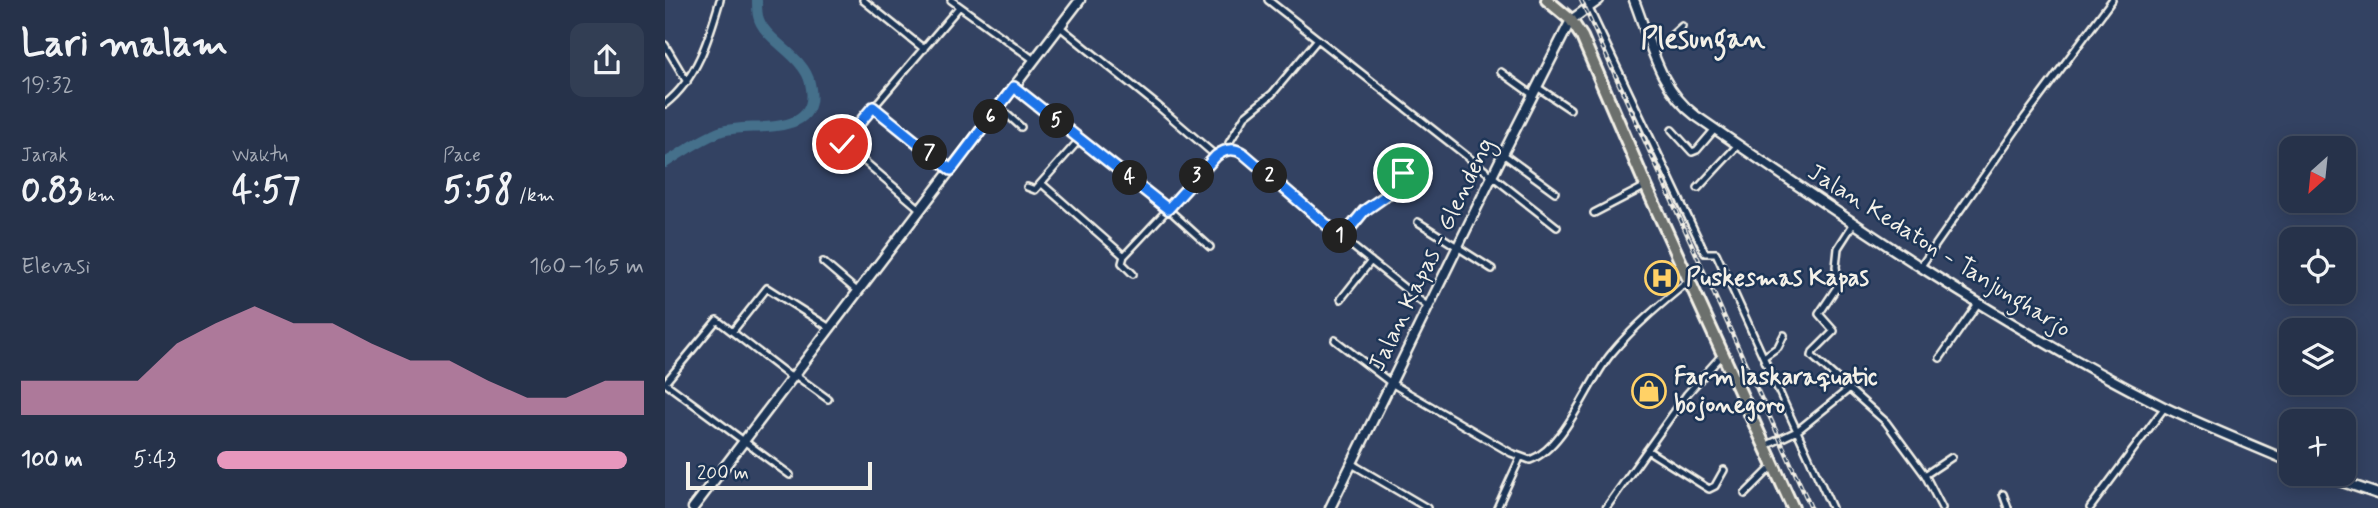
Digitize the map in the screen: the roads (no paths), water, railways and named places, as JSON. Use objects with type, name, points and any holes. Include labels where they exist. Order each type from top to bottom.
[{"type":"highway","points":[[1547,0],[1571,20],[1581,37],[1793,508]]},
{"type":"street","points":[[665,104],[687,82],[705,45],[720,0]]},
{"type":"street","points":[[863,0],[923,49]]},
{"type":"street","points":[[951,0],[1034,60]]},
{"type":"street","points":[[693,508],[1080,0]]},
{"type":"street","points":[[1268,0],[1556,227]]},
{"type":"street","points":[[1571,20],[1587,3],[1599,0]]},
{"type":"street","name":"Jalan Kedaton - Tanjungharjo","points":[[1634,0],[1671,93],[1682,106],[1854,223],[2064,352],[2165,407],[2279,457]]},
{"type":"street","points":[[1921,266],[2025,117],[2112,0]]},
{"type":"street","points":[[1587,3],[1705,253],[1716,253],[1832,508]]},
{"type":"street","points":[[920,209],[843,145],[959,7]]},
{"type":"street","name":"Jalan Kapas - Glendeng","points":[[1330,508],[1571,20]]},
{"type":"street","points":[[1654,51],[1682,26]]},
{"type":"street","points":[[1059,27],[1218,154]]},
{"type":"street","points":[[1133,274],[1122,263],[1124,256],[1229,144],[1245,116],[1267,99],[1318,39]]},
{"type":"street","points":[[665,45],[687,82]]},
{"type":"street","points":[[1501,72],[1570,109]]},
{"type":"street","points":[[1014,87],[1168,209],[1210,247]]},
{"type":"street","points":[[873,107],[951,170]]},
{"type":"street","points":[[999,107],[1021,127]]},
{"type":"street","points":[[1672,130],[1692,152],[1697,150],[1715,129]]},
{"type":"street","points":[[1027,187],[1035,190],[1080,138]]},
{"type":"street","points":[[1229,144],[1233,144],[1342,238],[1428,307]]},
{"type":"street","points":[[1698,188],[1738,145]]},
{"type":"street","points":[[1218,154],[1227,149],[1238,150]]},
{"type":"street","points":[[1503,154],[1555,192]]},
{"type":"street","points":[[1342,238],[1364,211],[1387,195],[1403,173]]},
{"type":"street","points":[[1041,183],[1124,256]]},
{"type":"street","points":[[1594,213],[1646,186]]},
{"type":"street","points":[[1418,222],[1492,269]]},
{"type":"street","points":[[1854,223],[1838,248],[1836,267],[1839,284],[1819,315],[1834,331],[1812,354],[1886,422],[1925,475],[1942,508]]},
{"type":"street","points":[[1341,299],[1371,261]]},
{"type":"street","points":[[823,262],[858,292]]},
{"type":"street","points":[[1335,340],[1391,383],[1520,458],[1533,459],[1548,447],[1575,413],[1612,353],[1689,280]]},
{"type":"street","points":[[733,331],[767,288],[830,328]]},
{"type":"street","points":[[1940,358],[1979,302]]},
{"type":"street","points":[[790,475],[665,383],[715,321],[723,323],[828,399]]},
{"type":"street","points":[[1765,356],[1778,347],[1784,335]]},
{"type":"street","points":[[1610,507],[1696,382],[1723,354]]},
{"type":"street","points":[[1765,446],[1797,430],[1849,390]]},
{"type":"street","points":[[2090,508],[2165,407]]},
{"type":"street","points":[[1647,450],[1709,489],[1715,486],[1724,470]]},
{"type":"street","points":[[1925,475],[1952,457]]},
{"type":"street","points":[[1497,508],[1520,458]]},
{"type":"street","points":[[1352,464],[1427,508]]},
{"type":"street","points":[[1745,494],[1773,466]]},
{"type":"street","points":[[2354,486],[2378,494]]},
{"type":"street","points":[[2003,494],[2008,508]]},
{"type":"waterway","points":[[665,163],[722,131],[782,125],[796,121],[806,113],[811,101],[810,83],[806,73],[761,25],[757,0]]},
{"type":"railway","points":[[1581,0],[1811,508]]},
{"type":"place","name":"Puskesmas Kapas","points":[[1662,278]]},
{"type":"place","name":"Farm laskaraquatic bojonegoro","points":[[1649,391]]},
{"type":"district","name":"Plesungan","points":[[1703,39]]}]
